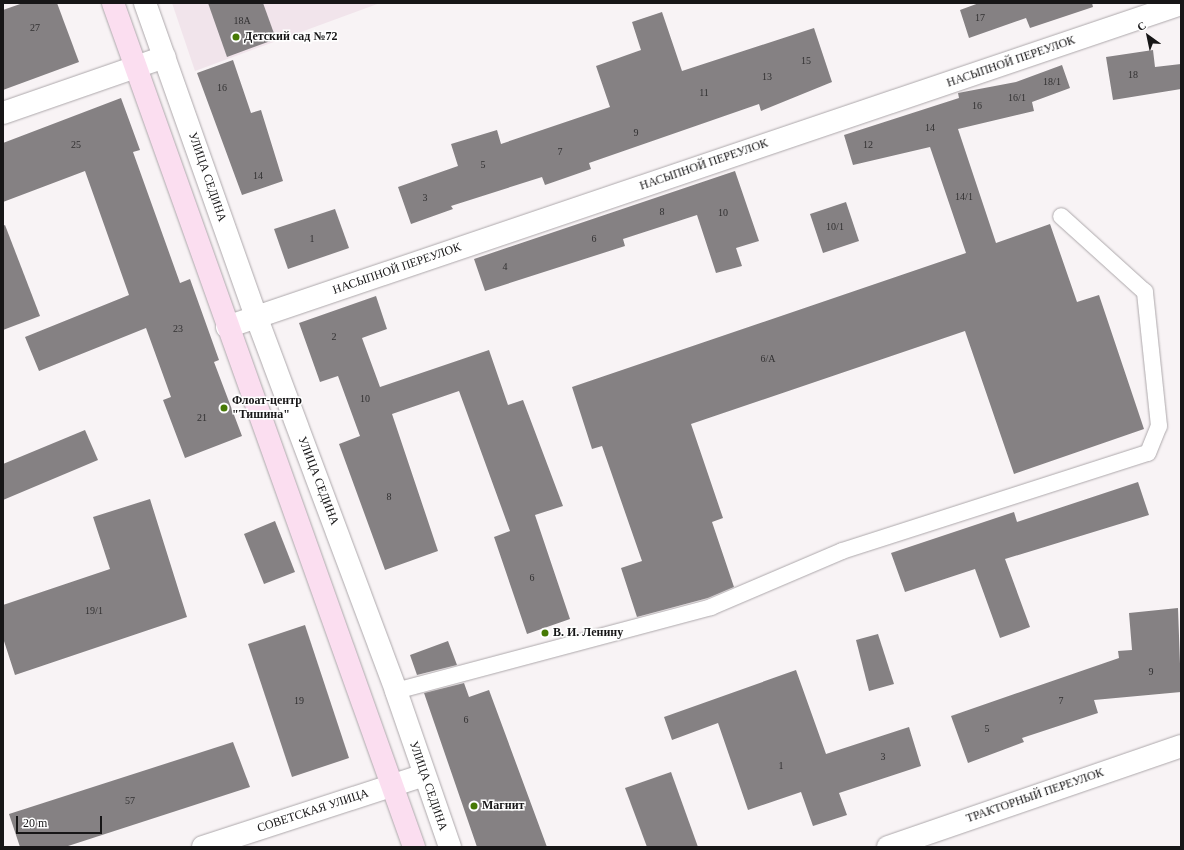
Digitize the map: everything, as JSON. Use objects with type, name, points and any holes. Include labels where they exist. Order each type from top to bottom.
[{"type":"main road","points":[[114,3],[227,327],[393,785],[414,847]]},
{"type":"street","name":"УЛИЦА СЕДИНА","points":[[145,3],[256,316],[396,691],[450,847]]},
{"type":"street","name":"НАСЫПНОЙ ПЕРЕУЛОК","points":[[227,327],[1181,4]]},
{"type":"street","points":[[3,113],[165,57]]},
{"type":"street","name":"ТРАКТОРНЫЙ ПЕРЕУЛОК","points":[[888,847],[1181,746]]},
{"type":"street","name":"СОВЕТСКАЯ УЛИЦА","points":[[203,847],[424,775]]},
{"type":"lane","points":[[396,691],[711,607],[842,551],[1148,453],[1159,426],[1146,292],[1061,216]]},
{"type":"shaded area","name":"Детский сад №72","points":[[172,3],[380,3],[195,71]]},
{"type":"building","points":[[23,3],[57,3],[79,62],[3,90],[3,10]]},
{"type":"building","points":[[208,3],[263,3],[276,39],[227,57]]},
{"type":"building","points":[[979,3],[1092,3],[1093,7],[1030,28],[1026,18],[969,38],[960,10]]},
{"type":"building","points":[[662,12],[682,71],[814,28],[832,82],[761,111],[759,104],[589,163],[591,169],[545,185],[542,177],[451,206],[453,209],[411,224],[398,187],[458,166],[451,144],[497,130],[501,144],[610,107],[596,66],[641,50],[632,22]]},
{"type":"building","points":[[1153,50],[1155,67],[1181,64],[1181,89],[1113,100],[1106,57]]},
{"type":"building","points":[[233,60],[251,113],[261,110],[283,181],[242,195],[197,73]]},
{"type":"building","points":[[1062,65],[1070,88],[1032,102],[1034,111],[958,129],[996,243],[1050,224],[1077,302],[1099,295],[1144,429],[1014,474],[965,331],[691,424],[723,518],[712,522],[734,587],[708,598],[637,617],[621,568],[642,561],[602,446],[592,449],[572,387],[966,253],[930,147],[853,165],[844,135],[959,98],[958,93],[1016,82]]},
{"type":"building","points":[[121,98],[140,150],[133,152],[180,283],[190,279],[219,360],[214,362],[242,436],[185,458],[163,400],[171,397],[146,328],[39,371],[25,337],[129,295],[85,171],[3,202],[3,143]]},
{"type":"building","points":[[735,171],[759,241],[736,248],[742,266],[716,273],[697,215],[623,239],[625,246],[485,291],[474,259]]},
{"type":"building","points":[[846,202],[859,241],[823,253],[810,214]]},
{"type":"building","points":[[335,209],[349,248],[288,269],[274,229]]},
{"type":"building","points":[[5,225],[40,316],[3,330],[3,226]]},
{"type":"building","points":[[376,296],[387,329],[362,338],[380,387],[489,350],[508,405],[523,400],[563,506],[535,515],[570,619],[527,634],[494,537],[510,531],[459,391],[392,414],[438,551],[385,570],[339,444],[360,436],[338,376],[320,382],[299,323]]},
{"type":"building","points":[[85,430],[98,460],[3,500],[3,464]]},
{"type":"building","points":[[1138,482],[1149,515],[1005,559],[1030,627],[1000,638],[975,569],[905,592],[891,553],[1014,512],[1017,522]]},
{"type":"building","points":[[150,499],[187,617],[15,675],[3,638],[3,605],[110,569],[93,517]]},
{"type":"building","points":[[275,521],[295,572],[264,584],[244,534]]},
{"type":"building","points":[[1178,608],[1181,692],[1094,700],[1098,713],[1022,738],[1024,742],[968,763],[951,716],[1119,658],[1118,651],[1132,650],[1129,613]]},
{"type":"building","points":[[305,625],[349,758],[292,777],[248,644]]},
{"type":"building","points":[[878,634],[894,684],[869,691],[856,640]]},
{"type":"building","points":[[448,641],[457,665],[417,675],[410,655]]},
{"type":"building","points":[[796,670],[826,754],[909,727],[921,766],[839,793],[847,815],[813,826],[801,792],[748,810],[718,723],[672,740],[664,717]]},
{"type":"building","points":[[464,683],[469,697],[489,690],[547,847],[477,847],[424,693]]},
{"type":"building","points":[[233,742],[250,787],[65,847],[20,847],[9,814]]},
{"type":"building","points":[[671,772],[698,847],[647,847],[625,788]]},
{"type":"place","name":"Детский сад №72","points":[[236,37]]},
{"type":"place","name":"Флоат-центр \"Тишина\"","points":[[224,408]]},
{"type":"place","name":"В. И. Ленину","points":[[545,633]]},
{"type":"place","name":"Магнит","points":[[474,806]]}]
